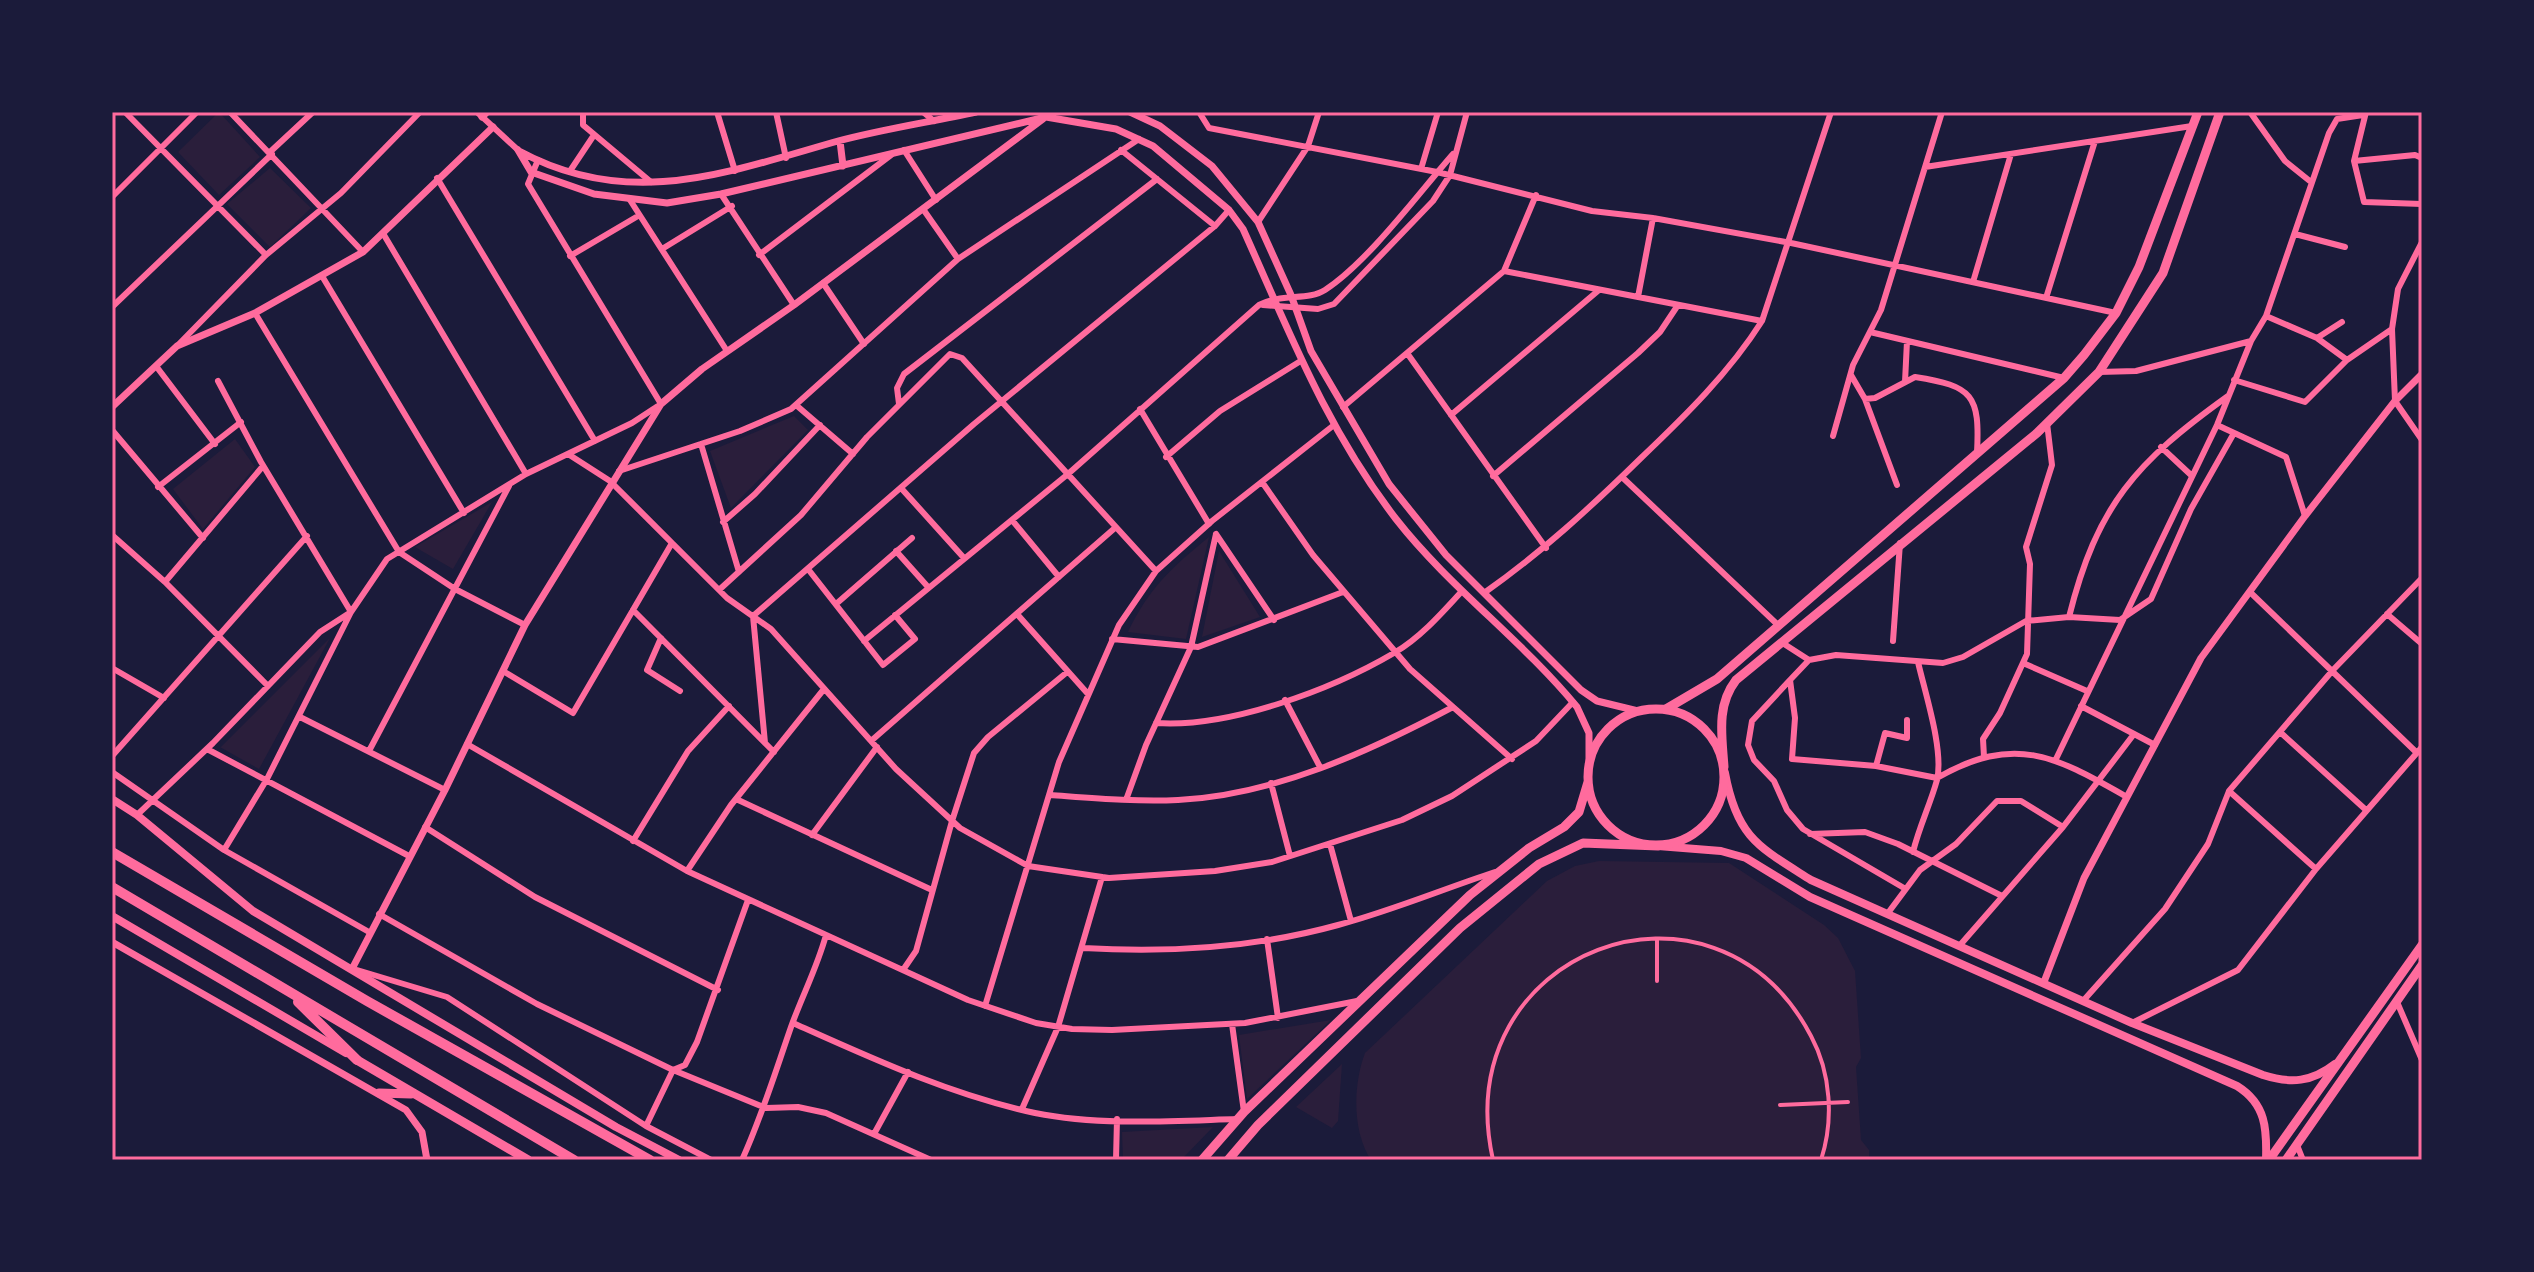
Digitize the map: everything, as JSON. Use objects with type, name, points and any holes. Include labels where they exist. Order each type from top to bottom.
[{"type":"highway","points":[[112,852],[650,1160]]},
{"type":"highway","points":[[112,887],[574,1160]]},
{"type":"highway","points":[[286,989],[357,1060]]},
{"type":"main road","points":[[1666,709],[1707,687],[2064,378],[2116,313],[2164,208],[2198,112]]},
{"type":"main road","points":[[1588,782],[1595,807],[1611,828],[1625,838],[1658,846],[1689,837],[1702,828],[1720,803],[1724,770],[1721,726],[1726,696],[1736,680],[2047,423],[2099,372],[2163,273],[2220,112]]},
{"type":"main road","points":[[1202,1160],[1241,1115],[1470,895],[1564,827],[1579,812],[1588,782],[1589,762],[1606,730],[1638,711],[1666,709],[1683,714],[1711,735],[1737,820],[1768,853],[1811,880],[1961,944],[2132,1023],[2263,1075],[2294,1082],[2317,1076],[2345,1055]]},
{"type":"main road","points":[[112,799],[137,815],[253,911],[616,1127],[679,1160]]},
{"type":"main road","points":[[1228,1160],[1258,1125],[1460,928],[1519,879],[1558,852],[1583,843],[1721,851],[1746,858],[1810,897],[2237,1086],[2255,1100],[2267,1130],[2268,1160]]},
{"type":"main road","points":[[112,916],[528,1160]]},
{"type":"main road","points":[[2268,1160],[2422,945]]},
{"type":"main road","points":[[2286,1160],[2422,965]]},
{"type":"main road","points":[[2187,1065],[2195,1049]]},
{"type":"main road","points":[[379,1093],[415,1094]]},
{"type":"street","points":[[125,112],[266,255]]},
{"type":"street","points":[[112,197],[197,112]]},
{"type":"street","points":[[230,112],[363,252]]},
{"type":"street","points":[[112,307],[313,112]]},
{"type":"street","points":[[112,393],[115,404],[266,255],[322,207],[420,112]]},
{"type":"street","points":[[717,112],[735,171]]},
{"type":"street","points":[[776,112],[786,158]]},
{"type":"street","points":[[923,112],[934,121]]},
{"type":"street","points":[[482,114],[518,150],[538,160],[608,181],[654,184],[735,171],[840,141],[976,112]]},
{"type":"street","points":[[1130,112],[1160,126],[1212,166],[1258,222],[1291,295],[1311,351],[1369,454],[1413,515],[1484,593],[1581,690],[1597,701],[1638,711]]},
{"type":"street","points":[[1199,112],[1209,128],[1437,172],[1592,211],[1653,218],[1791,243],[2116,313]]},
{"type":"street","points":[[1258,222],[1308,146],[1319,112]]},
{"type":"street","points":[[1421,169],[1437,114],[1426,112]]},
{"type":"street","points":[[1275,301],[1295,309],[1334,304],[1433,201],[1450,175],[1453,154],[1467,112]]},
{"type":"street","points":[[1484,593],[1546,548],[1695,406],[1744,351],[1762,321],[1791,243],[1831,112]]},
{"type":"street","points":[[1833,436],[1851,375],[1895,265],[1942,112]]},
{"type":"street","points":[[2250,112],[2285,161],[2311,182]]},
{"type":"street","points":[[2056,759],[2120,620],[2217,425],[2251,341],[2266,316],[2338,112]]},
{"type":"street","points":[[2329,133],[2337,119],[2365,113],[2354,161],[2364,202],[2422,204]]},
{"type":"street","points":[[582,115],[594,135],[654,184]]},
{"type":"street","points":[[518,150],[531,172],[594,194],[667,203],[721,194],[1046,117],[1116,129],[1140,138],[1229,210],[1243,229],[1299,362],[1334,425],[1396,518],[1462,591],[1573,702],[1589,733],[1589,762]]},
{"type":"street","points":[[224,850],[267,779],[351,612],[387,559],[526,474],[595,441],[661,404],[727,351],[794,305],[1046,117]]},
{"type":"street","points":[[1925,167],[2192,126]]},
{"type":"street","points":[[177,346],[255,313],[363,252],[493,127]]},
{"type":"street","points":[[570,171],[594,135]]},
{"type":"street","points":[[616,472],[740,431],[796,405],[958,259],[1140,138]]},
{"type":"street","points":[[840,141],[843,166]]},
{"type":"street","points":[[2046,298],[2095,141]]},
{"type":"street","points":[[904,150],[936,200]]},
{"type":"street","points":[[1121,150],[1215,226]]},
{"type":"street","points":[[759,255],[894,153]]},
{"type":"street","points":[[864,641],[1068,474],[1259,305],[1291,295],[1324,291],[1372,246],[1453,154]]},
{"type":"street","points":[[1973,282],[2011,154]]},
{"type":"street","points":[[2354,161],[2415,155],[2422,158]]},
{"type":"street","points":[[538,160],[528,184],[661,404]]},
{"type":"street","points":[[437,178],[595,441]]},
{"type":"street","points":[[899,404],[897,388],[904,374],[1157,179]]},
{"type":"street","points":[[721,194],[732,206],[759,255],[794,305]]},
{"type":"street","points":[[1343,407],[1504,271],[1536,195]]},
{"type":"street","points":[[630,200],[727,351]]},
{"type":"street","points":[[662,249],[732,206]]},
{"type":"street","points":[[923,209],[958,259]]},
{"type":"street","points":[[753,616],[1001,402],[1215,226],[1229,210]]},
{"type":"street","points":[[570,256],[638,216]]},
{"type":"street","points":[[1638,297],[1653,218]]},
{"type":"street","points":[[2295,234],[2345,247]]},
{"type":"street","points":[[384,235],[526,474]]},
{"type":"street","points":[[2422,242],[2398,289],[2392,329],[2395,401],[2422,440]]},
{"type":"street","points":[[1504,271],[1762,321]]},
{"type":"street","points":[[322,276],[464,513]]},
{"type":"street","points":[[823,283],[864,344]]},
{"type":"street","points":[[1451,415],[1599,290]]},
{"type":"street","points":[[1493,476],[1638,353],[1660,332],[1678,305]]},
{"type":"street","points":[[255,313],[399,552],[455,589],[525,625]]},
{"type":"street","points":[[2266,316],[2317,338],[2347,360]]},
{"type":"street","points":[[2317,338],[2342,322]]},
{"type":"street","points":[[2234,380],[2305,402],[2347,360],[2392,329]]},
{"type":"street","points":[[1870,332],[2064,378]]},
{"type":"street","points":[[1905,382],[1907,341]]},
{"type":"street","points":[[2099,372],[2136,371],[2251,341]]},
{"type":"street","points":[[1407,353],[1546,548]]},
{"type":"street","points":[[719,590],[801,515],[899,404],[950,354],[962,358],[1156,571]]},
{"type":"street","points":[[1166,457],[1220,411],[1299,362]]},
{"type":"street","points":[[156,366],[215,444]]},
{"type":"street","points":[[2044,982],[2084,878],[2201,658],[2305,516],[2395,401],[2422,374]]},
{"type":"street","points":[[1851,375],[1865,399],[1897,485]]},
{"type":"street","points":[[1865,399],[1875,398],[1915,377],[1963,389],[1978,407],[1977,453]]},
{"type":"street","points":[[218,381],[263,466],[351,612]]},
{"type":"street","points":[[2069,617],[2100,523],[2122,490],[2161,447],[2228,396]]},
{"type":"street","points":[[661,404],[610,481],[525,625],[445,790],[352,969],[447,997],[646,1126],[711,1160]]},
{"type":"street","points":[[796,405],[853,454]]},
{"type":"street","points":[[1140,409],[1166,457],[1274,620]]},
{"type":"street","points":[[158,487],[241,422]]},
{"type":"street","points":[[1984,757],[1983,739],[2000,713],[2027,654],[2030,564],[2026,547],[2052,465],[2047,423]]},
{"type":"street","points":[[723,522],[755,494],[820,425]]},
{"type":"street","points":[[985,1006],[1050,795],[1112,639],[1156,571],[1209,524],[1334,425]]},
{"type":"street","points":[[2217,425],[2286,457],[2305,516]]},
{"type":"street","points":[[112,430],[203,538]]},
{"type":"street","points":[[1904,888],[1810,834],[1792,817],[1778,787],[1754,760],[1748,745],[1749,728],[1756,715],[1809,660],[1836,655],[1918,662],[1954,661],[2026,621],[2069,617],[2120,620],[2151,599],[2191,509],[2234,433]]},
{"type":"street","points":[[701,444],[739,572]]},
{"type":"street","points":[[2161,447],[2192,476]]},
{"type":"street","points":[[568,454],[610,481],[719,590],[771,629],[871,741],[952,821],[1028,866],[1102,877],[1215,871],[1290,856],[1330,844],[1414,814],[1452,796],[1536,741],[1573,702]]},
{"type":"street","points":[[165,582],[263,466]]},
{"type":"street","points":[[1622,477],[1778,625]]},
{"type":"street","points":[[1262,482],[1343,592],[1396,653],[1512,759]]},
{"type":"street","points":[[369,751],[510,484]]},
{"type":"street","points":[[901,488],[964,558]]},
{"type":"street","points":[[1012,520],[1059,577]]},
{"type":"street","points":[[871,741],[1116,527]]},
{"type":"street","points":[[1126,800],[1156,723],[1191,647],[1216,534]]},
{"type":"street","points":[[112,535],[165,582],[268,686]]},
{"type":"street","points":[[112,756],[307,536]]},
{"type":"street","points":[[836,604],[912,538]]},
{"type":"street","points":[[503,671],[573,713],[672,543]]},
{"type":"street","points":[[1893,641],[1900,543]]},
{"type":"street","points":[[896,551],[928,587]]},
{"type":"street","points":[[808,569],[883,665],[915,639],[895,615]]},
{"type":"street","points":[[2083,1001],[2165,909],[2208,844],[2229,791],[2333,670],[2422,578]]},
{"type":"street","points":[[1156,723],[1184,725],[1211,721],[1285,700],[1396,653],[1462,591]]},
{"type":"street","points":[[1112,639],[1191,647],[1274,620],[1343,592]]},
{"type":"street","points":[[2132,1023],[2238,970],[2316,869],[2419,749],[2251,593]]},
{"type":"street","points":[[633,610],[774,752]]},
{"type":"street","points":[[137,815],[207,749],[320,632],[351,612]]},
{"type":"street","points":[[1017,614],[1066,673],[1088,694]]},
{"type":"street","points":[[2387,614],[2422,644]]},
{"type":"street","points":[[753,616],[765,743]]},
{"type":"street","points":[[661,638],[647,670],[680,691]]},
{"type":"street","points":[[1781,642],[1809,660]]},
{"type":"street","points":[[1913,852],[1921,819],[1937,778],[1931,722],[1918,662]]},
{"type":"street","points":[[2023,663],[2087,691]]},
{"type":"street","points":[[112,668],[164,698]]},
{"type":"street","points":[[903,970],[916,951],[974,753],[988,737],[1066,673]]},
{"type":"street","points":[[1790,680],[1795,718],[1792,759],[1876,766],[1937,778],[1984,757],[2027,754],[2056,759],[2127,797]]},
{"type":"street","points":[[687,871],[736,799],[824,689]]},
{"type":"street","points":[[1285,700],[1320,767]]},
{"type":"street","points":[[633,841],[688,751],[729,706]]},
{"type":"street","points":[[2081,706],[2155,745]]},
{"type":"street","points":[[1050,795],[1126,800],[1214,796],[1271,783],[1383,744],[1453,707]]},
{"type":"street","points":[[300,717],[445,790]]},
{"type":"street","points":[[1876,766],[1885,733],[1907,738],[1907,720]]},
{"type":"street","points":[[2280,732],[2366,810]]},
{"type":"street","points":[[1961,944],[2000,895],[2063,827],[2134,734]]},
{"type":"street","points":[[467,744],[687,871],[985,1006],[1058,1027],[1112,1030],[1232,1024],[1278,1018],[1357,1001]]},
{"type":"street","points":[[812,835],[877,747]]},
{"type":"street","points":[[207,749],[409,856]]},
{"type":"street","points":[[112,772],[224,850],[369,932]]},
{"type":"street","points":[[1271,783],[1290,856]]},
{"type":"street","points":[[2229,791],[2316,869]]},
{"type":"street","points":[[736,799],[932,890]]},
{"type":"street","points":[[1888,913],[1904,888],[1929,860],[1956,844],[1994,803],[2003,799],[2025,802],[2063,827]]},
{"type":"street","points":[[425,827],[535,897],[718,990]]},
{"type":"street","points":[[1810,834],[1865,832],[2000,895]]},
{"type":"street","points":[[1330,844],[1351,921]]},
{"type":"street","points":[[1083,948],[1148,952],[1267,939],[1351,921],[1502,869]]},
{"type":"street","points":[[1022,1109],[1058,1027],[1102,877]]},
{"type":"street","points":[[646,1126],[673,1070],[685,1065],[718,990],[748,900]]},
{"type":"street","points":[[379,914],[537,1004],[673,1070],[766,1108],[798,1107],[826,1113],[931,1160]]},
{"type":"street","points":[[742,1160],[766,1108],[826,935]]},
{"type":"street","points":[[1267,939],[1278,1018]]},
{"type":"street","points":[[1657,939],[1657,981]]},
{"type":"street","points":[[1493,1160],[1486,1129],[1490,1071],[1507,1027],[1527,998],[1552,974],[1582,956],[1616,944],[1657,939],[1686,941],[1719,951],[1751,966],[1778,988],[1800,1015],[1817,1046],[1828,1103],[1821,1160]]},
{"type":"street","points":[[112,942],[379,1093],[412,1115],[422,1132],[427,1160]]},
{"type":"street","points":[[2397,1002],[2422,1060]]},
{"type":"street","points":[[793,1023],[908,1072],[1022,1109],[1070,1117],[1117,1119],[1241,1115],[1232,1024]]},
{"type":"street","points":[[874,1134],[908,1072]]},
{"type":"street","points":[[1780,1105],[1848,1102]]},
{"type":"street","points":[[1116,1160],[1117,1119]]},
{"type":"street","points":[[2297,1145],[2303,1160]]},
{"type":"shaded area","points":[[219,112],[260,157],[219,195],[178,152]]},
{"type":"shaded area","points":[[270,168],[311,208],[270,247],[227,204]]},
{"type":"shaded area","points":[[794,416],[808,430],[731,508],[710,451]]},
{"type":"shaded area","points":[[235,439],[255,467],[203,529],[173,489]]},
{"type":"shaded area","points":[[492,502],[453,569],[415,547]]},
{"type":"shaded area","points":[[1209,537],[1186,639],[1128,632],[1162,579]]},
{"type":"shaded area","points":[[1219,551],[1260,617],[1202,637]]},
{"type":"shaded area","points":[[330,638],[259,769],[220,747],[221,747]]},
{"type":"shaded area","points":[[1599,861],[1729,863],[1824,925],[1838,938],[1855,971],[1861,1058],[1856,1067],[1861,1140],[1869,1150],[1869,1160],[1371,1160],[1360,1136],[1356,1108],[1358,1079],[1365,1053],[1547,881],[1575,866]]},
{"type":"shaded area","points":[[1331,1020],[1247,1099],[1239,1035]]},
{"type":"shaded area","points":[[1342,1064],[1338,1121],[1332,1128],[1296,1107]]},
{"type":"shaded area","points":[[1213,1127],[1181,1160],[1123,1160],[1122,1132]]}]
